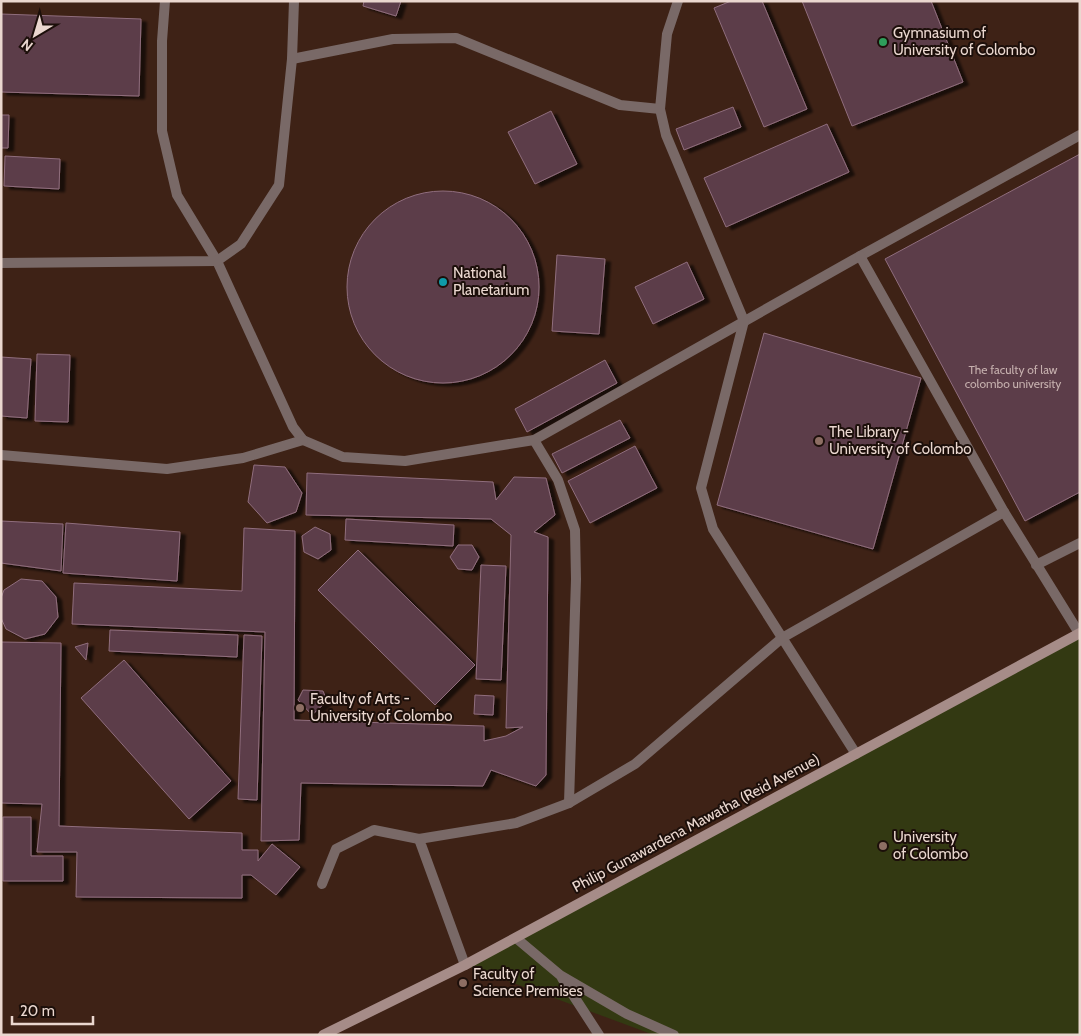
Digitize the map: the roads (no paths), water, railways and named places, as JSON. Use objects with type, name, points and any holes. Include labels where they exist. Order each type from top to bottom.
[{"type":"main road","name":"Philip Gunawardena Mawatha (Reid Avenue)","points":[[323,1035],[516,938],[1079,633]]},
{"type":"lane","points":[[165,1],[162,42],[162,131],[177,195],[217,261],[293,427],[303,440],[343,457],[405,461],[534,440],[860,256],[1080,135]]},
{"type":"lane","points":[[1,263],[217,261],[241,244],[279,185],[292,59],[294,1]]},
{"type":"lane","points":[[678,1],[668,34],[660,109],[666,134],[744,321],[702,488],[713,529],[856,754]]},
{"type":"lane","points":[[292,59],[393,39],[456,38],[620,105],[660,109]]},
{"type":"lane","points":[[860,256],[1004,512],[1079,633]]},
{"type":"lane","points":[[1,455],[167,469],[243,458],[303,440]]},
{"type":"lane","points":[[534,440],[558,480],[576,530],[569,804]]},
{"type":"lane","points":[[322,884],[336,849],[374,830],[419,839],[516,822],[569,804],[635,764],[782,638],[1004,512]]},
{"type":"lane","points":[[1036,565],[1080,543]]},
{"type":"lane","points":[[419,839],[465,965]]},
{"type":"lane","points":[[516,938],[560,975],[627,1014],[674,1035]]},
{"type":"lane","points":[[560,975],[599,1035]]},
{"type":"place","name":"Gymnasium of University of Colombo","points":[[883,42]]},
{"type":"place","name":"National Planetarium","points":[[443,282]]},
{"type":"place","name":"The Library - University of Colombo","points":[[819,441]]},
{"type":"place","name":"Faculty of Arts - University of Colombo","points":[[300,708]]},
{"type":"place","name":"University of Colombo","points":[[883,846]]},
{"type":"place","name":"Faculty of Science Premises","points":[[463,983]]}]
